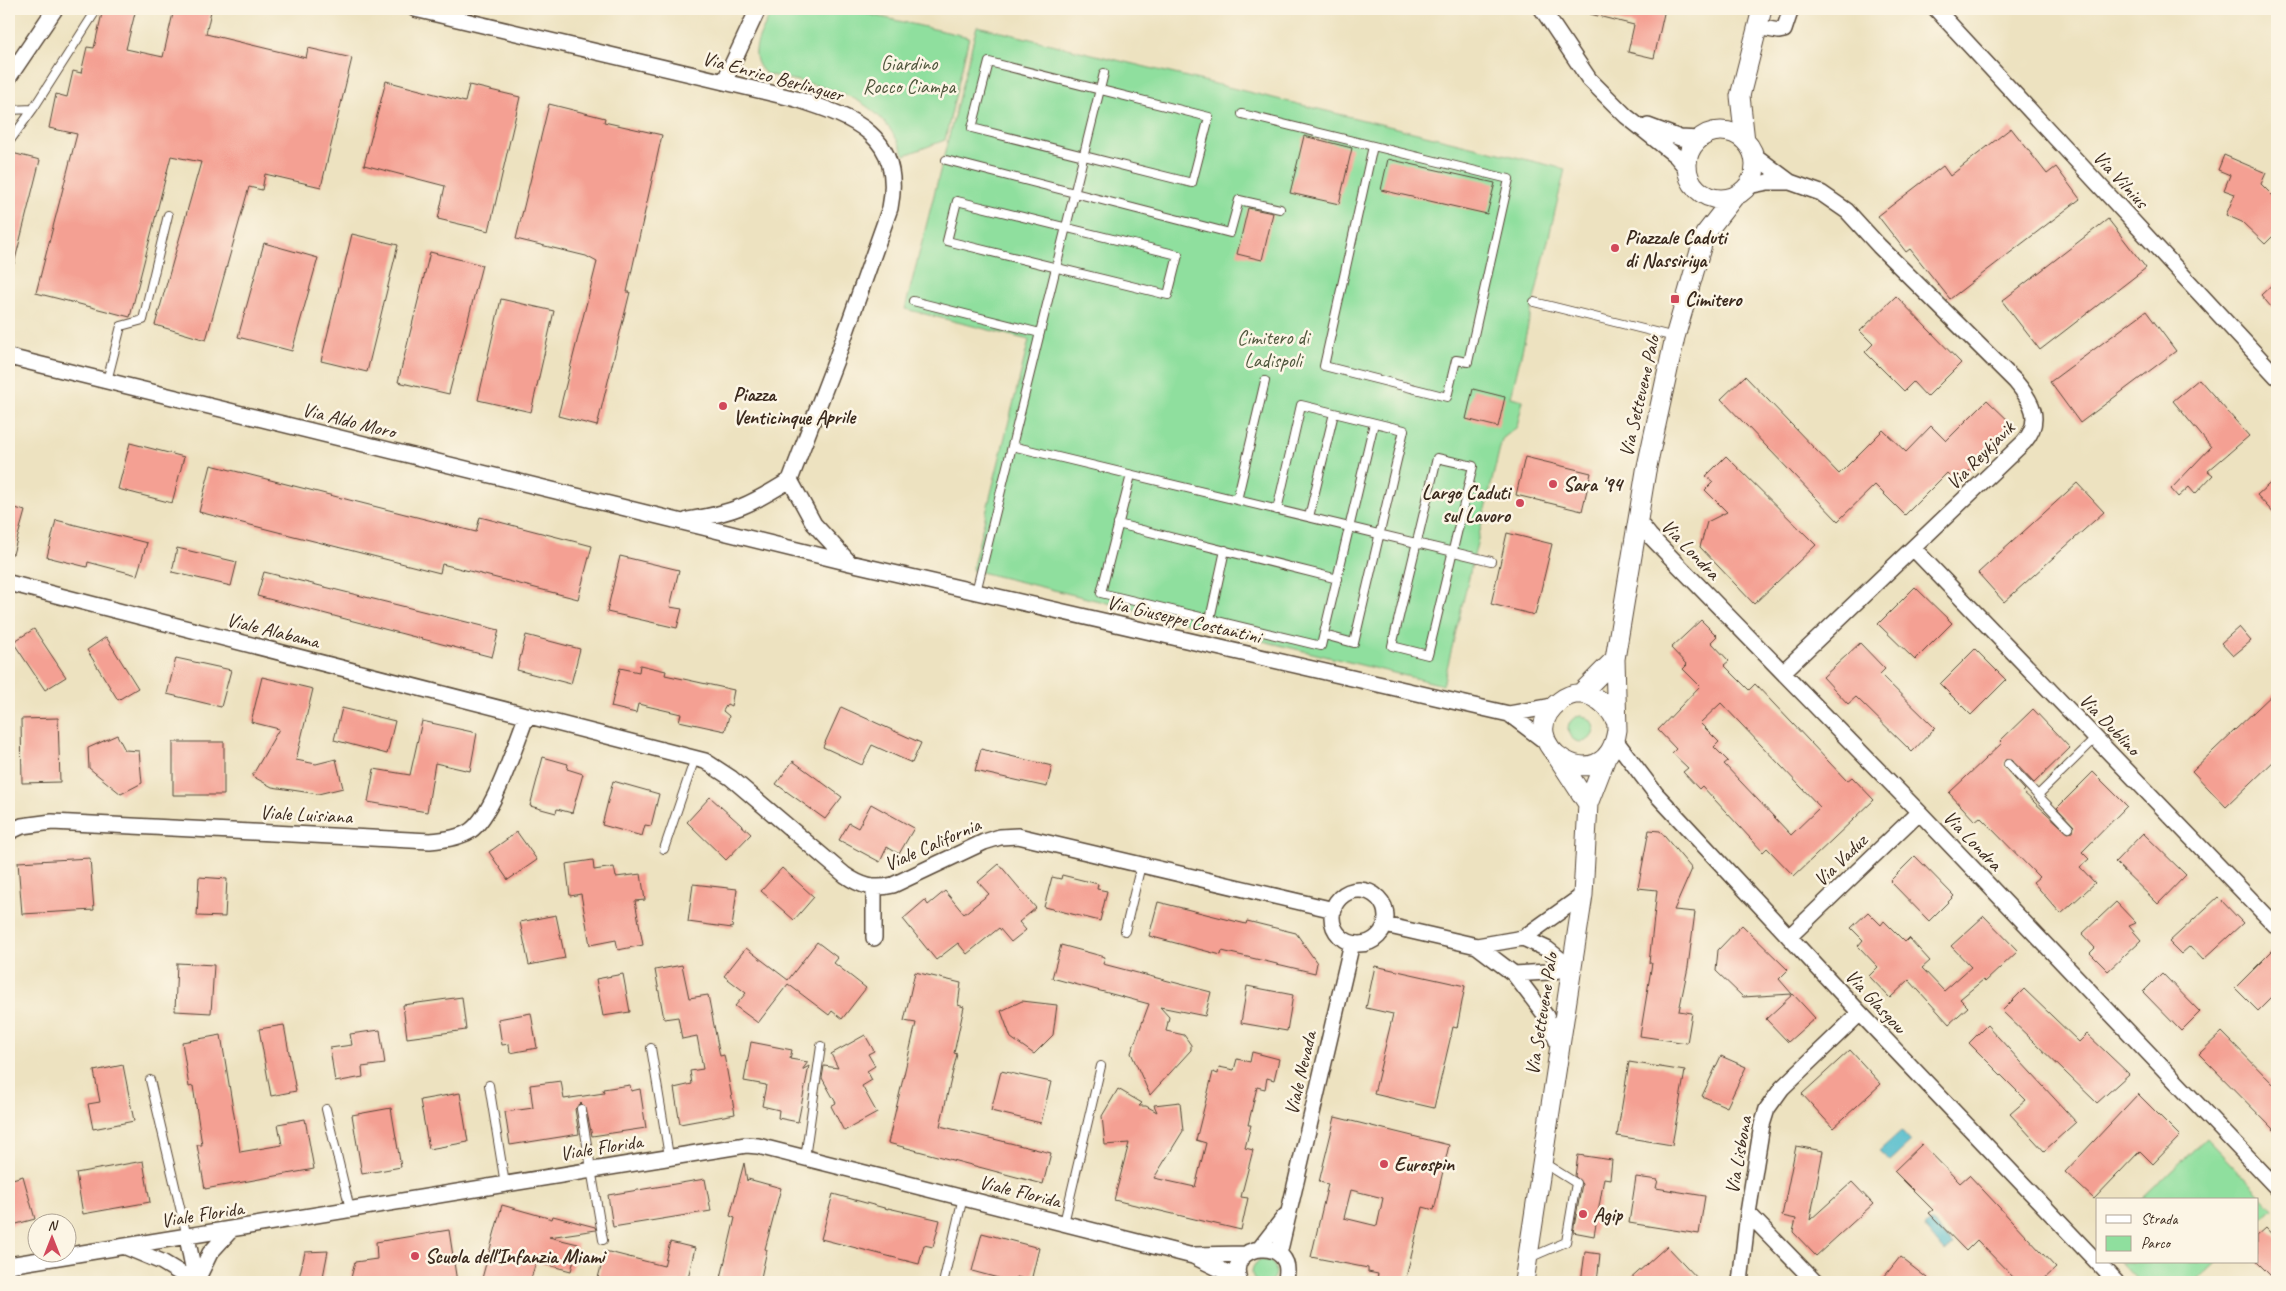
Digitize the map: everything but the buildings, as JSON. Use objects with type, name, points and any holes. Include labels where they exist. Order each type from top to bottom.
[{"type":"street","points":[[9,77],[55,9]]},
{"type":"street","name":"Via Enrico Berlinguer","points":[[415,9],[796,99],[846,116],[875,137],[889,158],[892,169],[893,194],[890,208],[836,360],[790,480]]},
{"type":"street","points":[[724,82],[758,9]]},
{"type":"street","points":[[1542,9],[1589,79],[1626,116],[1676,156],[1688,170]]},
{"type":"street","points":[[1760,18],[1779,31],[1784,30],[1791,9]]},
{"type":"street","name":"Via Vilnius","points":[[1936,9],[2277,377]]},
{"type":"street","name":"Via Settevene Palo","points":[[1705,234],[1754,177],[1756,166],[1750,148],[1740,96],[1760,18]]},
{"type":"street","name":"Via Settevene Palo","points":[[1524,1282],[1583,896],[1588,804],[1611,747],[1616,721],[1616,659],[1646,471],[1675,337],[1705,234],[1701,192],[1690,178],[1688,170],[1690,154],[1740,96]]},
{"type":"street","points":[[1626,116],[1662,133],[1680,138],[1729,132],[1750,148]]},
{"type":"street","name":"Via Reykjavik","points":[[1750,148],[1790,182]]},
{"type":"street","name":"Via Reykjavik","points":[[1741,192],[1768,182],[1790,182],[1821,193],[1848,212],[1879,246],[2015,381],[2026,395],[2033,411],[2033,428],[2024,442],[1783,672]]},
{"type":"street","points":[[1701,192],[1717,199],[1741,192]]},
{"type":"street","name":"Via Aldo Moro","points":[[9,357],[850,563]]},
{"type":"street","points":[[680,521],[723,515],[754,502],[790,480],[814,524],[850,563]]},
{"type":"street","name":"Via Londra","points":[[1638,521],[1650,536],[1919,812],[2277,1188]]},
{"type":"street","name":"Via Dublino","points":[[1913,548],[2277,927]]},
{"type":"street","name":"Via Giuseppe Costantini","points":[[850,563],[1509,714]]},
{"type":"street","name":"Viale Alabama","points":[[9,583],[528,715]]},
{"type":"street","points":[[1546,742],[1545,723],[1554,706],[1561,700],[1580,694],[1616,659]]},
{"type":"street","points":[[1580,694],[1592,696],[1602,701],[1611,710],[1616,721]]},
{"type":"street","points":[[1509,714],[1554,706]]},
{"type":"street","points":[[1509,714],[1546,742],[1588,804]]},
{"type":"street","name":"Viale California","points":[[528,715],[695,758],[712,765],[732,778],[845,875],[860,884],[874,888],[898,883],[984,842],[1009,836],[1029,838],[1334,910]]},
{"type":"street","name":"Viale Luisiana","points":[[9,832],[22,826],[52,822],[430,840],[453,838],[469,831],[485,815],[528,715]]},
{"type":"street","points":[[1558,758],[1568,764],[1584,766],[1599,762],[1611,747]]},
{"type":"street","name":"Via Glasgow","points":[[1611,747],[2096,1261]]},
{"type":"street","name":"Via Vaduz","points":[[1789,937],[1919,812]]},
{"type":"street","points":[[874,888],[874,938]]},
{"type":"street","points":[[1358,891],[1367,892],[1380,901],[1385,908],[1385,925],[1376,938],[1368,942],[1352,943],[1338,934],[1333,918],[1334,910],[1343,896],[1358,891]]},
{"type":"street","points":[[1385,925],[1477,946],[1523,938],[1583,896]]},
{"type":"street","points":[[1523,938],[1547,949],[1571,968]]},
{"type":"street","name":"Viale Nevada","points":[[1279,1254],[1352,943]]},
{"type":"street","points":[[1477,946],[1514,974],[1546,1016],[1559,1046]]},
{"type":"street","points":[[1514,974],[1571,968]]},
{"type":"street","name":"Via Lisbona","points":[[1740,1282],[1748,1213],[1762,1125],[1769,1104],[1782,1088],[1860,1013]]},
{"type":"street","name":"Viale Florida","points":[[9,1265],[746,1145],[805,1158],[1193,1256],[1239,1280]]},
{"type":"street","name":"Viale Nevada","points":[[1239,1280],[1238,1269],[1288,1213]]},
{"type":"street","points":[[1748,1213],[1816,1282]]},
{"type":"street","points":[[195,1282],[210,1253],[232,1229]]},
{"type":"street","points":[[187,1237],[195,1282]]},
{"type":"street","points":[[124,1247],[162,1262],[195,1282]]},
{"type":"street","name":"Viale Florida","points":[[1193,1256],[1272,1250],[1279,1254]]},
{"type":"street","points":[[1279,1254],[1286,1264],[1285,1282]]},
{"type":"street","name":"Via Glasgow","points":[[2099,1264],[2116,1282]]},
{"type":"lane","points":[[9,142],[33,109],[97,9]]},
{"type":"lane","points":[[989,62],[1209,117],[1192,183],[1084,156],[972,128],[989,62]]},
{"type":"lane","points":[[976,592],[1104,73]]},
{"type":"lane","points":[[9,110],[33,109]]},
{"type":"lane","points":[[1242,114],[1509,179],[1468,362],[1456,360],[1447,396],[1324,366],[1373,146]]},
{"type":"lane","points":[[946,160],[1230,233],[1239,200],[1280,209]]},
{"type":"lane","points":[[957,200],[1178,255],[1168,295],[1056,268],[947,241],[957,200]]},
{"type":"lane","points":[[107,381],[121,326],[144,320],[168,215]]},
{"type":"lane","points":[[913,301],[1040,333]]},
{"type":"lane","points":[[1534,302],[1675,337]]},
{"type":"lane","points":[[1237,500],[1265,381]]},
{"type":"lane","points":[[1277,510],[1301,405],[1404,430],[1381,535],[1354,643],[1324,635]]},
{"type":"lane","points":[[1309,518],[1334,413]]},
{"type":"lane","points":[[1130,475],[1101,593],[1321,646],[1374,423]]},
{"type":"lane","points":[[1012,446],[1491,561]]},
{"type":"lane","points":[[1437,458],[1473,466],[1453,552],[1428,655],[1392,646],[1437,458]]},
{"type":"lane","points":[[1118,524],[1338,578]]},
{"type":"lane","points":[[1210,620],[1225,550]]},
{"type":"lane","points":[[2038,795],[2096,738]]},
{"type":"lane","points":[[664,849],[695,758]]},
{"type":"lane","points":[[2008,764],[2070,828]]},
{"type":"lane","points":[[1125,931],[1141,865]]},
{"type":"lane","points":[[805,1158],[821,1046]]},
{"type":"lane","points":[[651,1048],[670,1156]]},
{"type":"lane","points":[[1064,1223],[1101,1066]]},
{"type":"lane","points":[[150,1080],[187,1237]]},
{"type":"lane","points":[[488,1085],[505,1184]]},
{"type":"lane","points":[[326,1109],[350,1209]]},
{"type":"lane","points":[[581,1109],[603,1240]]},
{"type":"lane","points":[[1527,1258],[1566,1242],[1576,1183],[1542,1162]]},
{"type":"lane","points":[[944,1279],[962,1198]]},
{"type":"green space","name":"Giardino Rocco Ciampa","points":[[773,9],[846,9],[969,37],[945,140],[905,155],[893,133],[879,117],[864,105],[830,89],[766,74],[756,59],[756,51],[761,34]]},
{"type":"green space","name":"Cimitero di Ladispoli","points":[[977,26],[1565,169],[1511,397],[1523,400],[1517,427],[1502,439],[1443,685],[972,570],[1029,340],[905,309]]},
{"type":"green space","points":[[1581,716],[1590,720],[1594,729],[1590,738],[1581,742],[1572,738],[1568,729],[1572,720]]},
{"type":"green space","points":[[2206,1138],[2273,1208],[2258,1222],[2258,1198],[2143,1198]]},
{"type":"green space","points":[[1264,1260],[1269,1261],[1275,1267],[1275,1277],[1269,1283],[1264,1284],[1259,1283],[1253,1277],[1252,1272],[1253,1267],[1259,1261]]},
{"type":"green space","points":[[2122,1264],[2215,1264],[2196,1282],[2139,1282]]},
{"type":"water","points":[[1901,1131],[1911,1142],[1890,1161],[1879,1151]]},
{"type":"water","points":[[1931,1221],[1953,1245],[1945,1252],[1924,1227]]},
{"type":"place","name":"Piazzale Caduti di Nassiriya","points":[[1615,248]]},
{"type":"place","name":"Cimitero","points":[[1675,299]]},
{"type":"place","name":"Piazza Venticinque Aprile","points":[[723,406]]},
{"type":"place","name":"Sara '94","points":[[1553,484]]},
{"type":"place","name":"Largo Caduti sul Lavoro","points":[[1520,503]]},
{"type":"place","name":"Eurospin","points":[[1384,1164]]},
{"type":"place","name":"Agip","points":[[1583,1214]]},
{"type":"place","name":"Scuola dell'Infanzia Miami","points":[[415,1256]]}]
